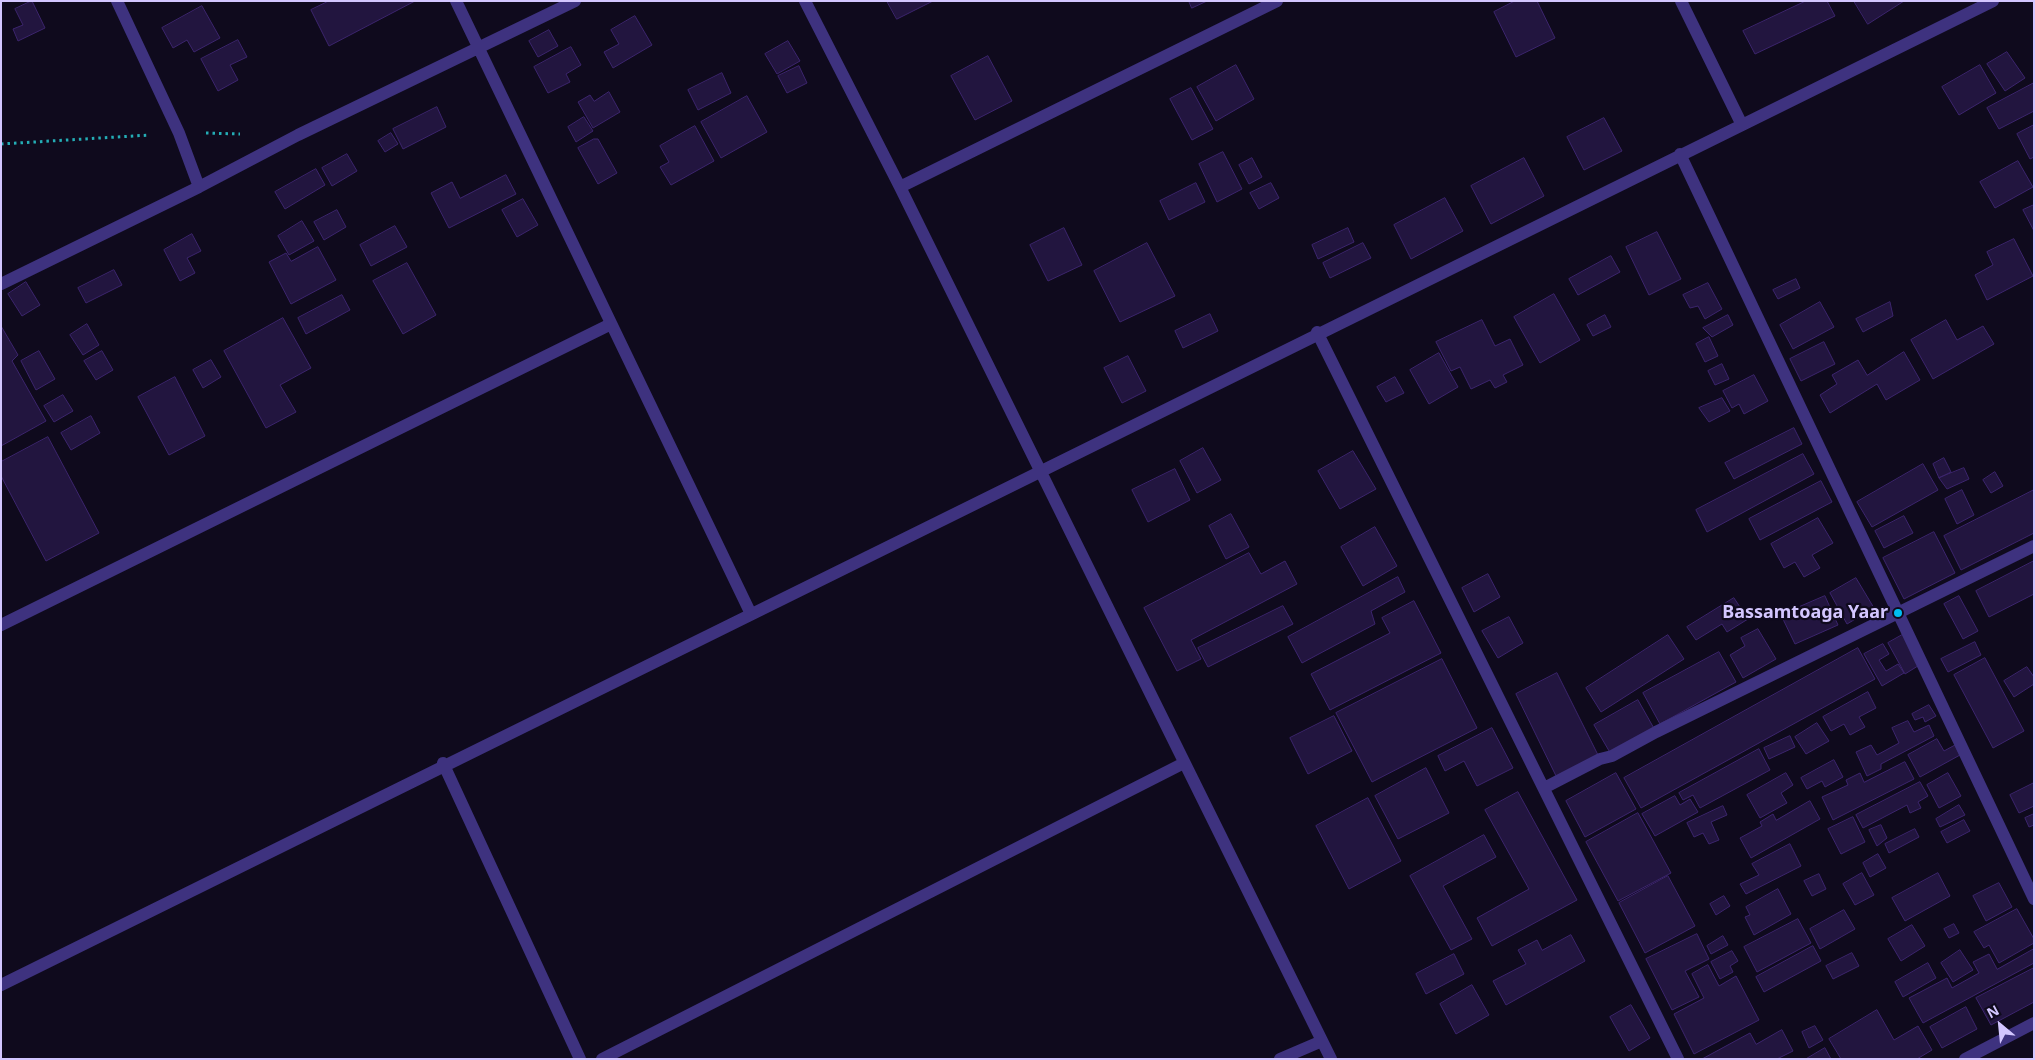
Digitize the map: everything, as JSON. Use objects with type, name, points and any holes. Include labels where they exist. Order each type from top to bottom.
[{"type":"street","points":[[117,1],[179,133],[199,187]]},
{"type":"street","points":[[456,1],[750,612]]},
{"type":"street","points":[[1,284],[199,187],[298,135],[575,1]]},
{"type":"street","points":[[806,1],[900,187],[1331,1059]]},
{"type":"street","points":[[900,187],[1277,1]]},
{"type":"street","points":[[1681,1],[1741,123]]},
{"type":"street","points":[[1,985],[1038,468],[1993,1]]},
{"type":"street","points":[[1680,154],[2034,899]]},
{"type":"street","points":[[1,625],[611,324]]},
{"type":"street","points":[[1317,332],[1678,1059]]},
{"type":"street","points":[[1544,788],[2034,546]]},
{"type":"street","points":[[443,763],[580,1059]]},
{"type":"street","points":[[602,1059],[1184,763]]},
{"type":"street","points":[[1965,1059],[2034,1023]]},
{"type":"street","points":[[1280,1059],[1322,1041]]},
{"type":"building","points":[[32,1],[45,28],[18,41],[13,29],[23,25],[15,9]]},
{"type":"building","points":[[329,1],[415,1],[329,46],[311,10]]},
{"type":"building","points":[[887,1],[933,1],[897,19]]},
{"type":"building","points":[[1189,1],[1207,1],[1192,8]]},
{"type":"building","points":[[1515,1],[1537,1],[1555,38],[1516,57],[1494,12]]},
{"type":"building","points":[[1806,1],[1827,1],[1835,16],[1755,54],[1743,31]]},
{"type":"building","points":[[1854,1],[1904,1],[1868,24]]},
{"type":"building","points":[[202,6],[220,38],[194,52],[187,40],[173,48],[162,28]]},
{"type":"building","points":[[635,16],[652,45],[613,68],[604,52],[619,44],[611,30]]},
{"type":"building","points":[[549,30],[558,46],[538,57],[529,41]]},
{"type":"building","points":[[238,40],[247,57],[230,65],[238,80],[218,91],[201,59]]},
{"type":"building","points":[[788,41],[800,61],[777,74],[765,54]]},
{"type":"building","points":[[571,47],[581,65],[566,74],[570,82],[548,93],[534,67]]},
{"type":"building","points":[[2007,52],[2025,78],[2005,91],[1987,64]]},
{"type":"building","points":[[988,56],[1012,101],[975,120],[951,76]]},
{"type":"building","points":[[1236,65],[1254,99],[1216,121],[1197,87]]},
{"type":"building","points":[[1980,65],[1996,93],[1959,115],[1942,87]]},
{"type":"building","points":[[799,66],[807,83],[787,93],[778,76]]},
{"type":"building","points":[[722,73],[731,93],[698,110],[688,90]]},
{"type":"building","points":[[2034,83],[2034,111],[1999,129],[1987,108]]},
{"type":"building","points":[[1191,88],[1213,129],[1192,140],[1170,99]]},
{"type":"building","points":[[609,92],[620,112],[593,128],[578,102],[590,95],[594,101]]},
{"type":"building","points":[[747,96],[767,132],[721,158],[701,122]]},
{"type":"building","points":[[437,107],[446,127],[403,149],[393,129]]},
{"type":"building","points":[[584,117],[593,131],[576,142],[568,127]]},
{"type":"building","points":[[1604,118],[1622,151],[1584,170],[1567,137]]},
{"type":"building","points":[[2034,125],[2034,157],[2030,159],[2017,134]]},
{"type":"building","points":[[695,126],[714,161],[671,185],[660,167],[669,162],[660,146]]},
{"type":"building","points":[[391,133],[398,144],[385,152],[378,141]]},
{"type":"building","points":[[594,139],[598,139],[617,173],[598,184],[578,148]]},
{"type":"building","points":[[1223,152],[1242,189],[1217,202],[1199,164]]},
{"type":"building","points":[[347,154],[357,171],[332,186],[322,168]]},
{"type":"building","points":[[1252,158],[1262,177],[1249,184],[1239,165]]},
{"type":"building","points":[[1524,158],[1544,196],[1491,224],[1471,186]]},
{"type":"building","points":[[2018,161],[2033,187],[1995,208],[1980,182]]},
{"type":"building","points":[[316,169],[325,185],[285,209],[275,192]]},
{"type":"building","points":[[506,175],[516,194],[449,228],[431,193],[452,182],[460,198]]},
{"type":"building","points":[[1196,183],[1205,202],[1169,220],[1160,201]]},
{"type":"building","points":[[1271,183],[1279,198],[1259,209],[1250,193]]},
{"type":"building","points":[[1445,198],[1463,231],[1411,259],[1394,225]]},
{"type":"building","points":[[523,199],[538,225],[517,237],[502,210]]},
{"type":"building","points":[[2034,205],[2034,231],[2023,210]]},
{"type":"building","points":[[337,210],[346,227],[324,240],[314,222]]},
{"type":"building","points":[[302,221],[314,241],[289,255],[278,236]]},
{"type":"building","points":[[395,226],[407,247],[371,266],[360,245]]},
{"type":"building","points":[[1064,228],[1082,265],[1048,281],[1030,245]]},
{"type":"building","points":[[1348,228],[1354,242],[1318,259],[1312,245]]},
{"type":"building","points":[[1657,232],[1681,279],[1649,295],[1626,247]]},
{"type":"building","points":[[192,234],[201,251],[187,258],[195,273],[180,281],[164,250]]},
{"type":"building","points":[[2014,239],[2033,276],[1987,300],[1975,275],[1993,265],[1987,252]]},
{"type":"building","points":[[1147,243],[1175,296],[1120,322],[1094,271]]},
{"type":"building","points":[[1363,243],[1371,258],[1330,278],[1323,263]]},
{"type":"building","points":[[318,247],[336,280],[291,304],[269,262],[286,253],[291,261]]},
{"type":"building","points":[[1611,256],[1620,272],[1578,295],[1569,279]]},
{"type":"building","points":[[407,263],[436,315],[403,334],[373,281]]},
{"type":"building","points":[[114,270],[122,285],[86,303],[78,288]]},
{"type":"building","points":[[1796,279],[1800,288],[1778,299],[1773,290]]},
{"type":"building","points":[[26,282],[40,305],[22,316],[8,294]]},
{"type":"building","points":[[1708,283],[1722,309],[1705,319],[1698,306],[1690,308],[1683,295]]},
{"type":"building","points":[[1554,294],[1580,340],[1540,363],[1514,317]]},
{"type":"building","points":[[342,295],[350,310],[306,334],[298,318]]},
{"type":"building","points":[[1820,302],[1834,327],[1793,349],[1780,325]]},
{"type":"building","points":[[1890,302],[1893,316],[1863,332],[1856,319]]},
{"type":"building","points":[[1210,314],[1218,331],[1183,348],[1175,331]]},
{"type":"building","points":[[1605,315],[1611,327],[1593,336],[1587,325]]},
{"type":"building","points":[[1728,315],[1733,325],[1712,337],[1703,328]]},
{"type":"building","points":[[283,318],[311,368],[280,385],[296,412],[266,428],[224,351]]},
{"type":"building","points":[[1482,320],[1495,346],[1510,339],[1523,365],[1503,375],[1507,382],[1495,388],[1490,380],[1471,389],[1460,367],[1451,371],[1436,342]]},
{"type":"building","points":[[1946,320],[1957,340],[1983,326],[1994,344],[1933,379],[1911,340]]},
{"type":"building","points":[[87,324],[99,345],[83,355],[70,335]]},
{"type":"building","points":[[1,326],[18,355],[12,361],[46,421],[1,446]]},
{"type":"building","points":[[1709,337],[1718,356],[1705,362],[1696,344]]},
{"type":"building","points":[[1824,342],[1835,364],[1801,381],[1790,359]]},
{"type":"building","points":[[39,351],[55,379],[36,390],[21,361]]},
{"type":"building","points":[[102,351],[113,370],[96,380],[84,361]]},
{"type":"building","points":[[1904,352],[1920,380],[1886,400],[1877,384],[1830,413],[1820,395],[1837,384],[1832,375],[1858,360],[1867,375]]},
{"type":"building","points":[[1439,353],[1458,387],[1429,404],[1410,370]]},
{"type":"building","points":[[1128,356],[1146,391],[1122,403],[1104,368]]},
{"type":"building","points":[[211,360],[221,377],[203,388],[193,370]]},
{"type":"building","points":[[1722,364],[1729,379],[1715,385],[1708,371]]},
{"type":"building","points":[[1754,375],[1768,401],[1744,414],[1739,404],[1732,408],[1723,391]]},
{"type":"building","points":[[175,377],[205,436],[169,455],[138,397]]},
{"type":"building","points":[[1395,377],[1404,393],[1386,402],[1377,387]]},
{"type":"building","points":[[63,395],[73,411],[54,422],[44,406]]},
{"type":"building","points":[[1722,398],[1730,411],[1709,422],[1699,408]]},
{"type":"building","points":[[91,416],[100,433],[71,450],[61,433]]},
{"type":"building","points":[[1794,428],[1802,444],[1734,479],[1725,463]]},
{"type":"building","points":[[48,437],[99,533],[46,561],[1,476],[1,462]]},
{"type":"building","points":[[1203,448],[1221,480],[1197,493],[1180,461]]},
{"type":"building","points":[[1353,451],[1376,489],[1340,509],[1318,471]]},
{"type":"building","points":[[1803,454],[1814,474],[1707,532],[1696,510]]},
{"type":"building","points":[[1944,458],[1951,472],[1939,478],[1933,464]]},
{"type":"building","points":[[1923,464],[1938,490],[1872,527],[1857,502]]},
{"type":"building","points":[[1964,468],[1969,479],[1947,489],[1939,478]]},
{"type":"building","points":[[1175,469],[1190,500],[1148,522],[1132,490]]},
{"type":"building","points":[[1995,472],[2003,486],[1991,493],[1983,480]]},
{"type":"building","points":[[1821,481],[1832,502],[1760,540],[1749,519]]},
{"type":"building","points":[[1962,490],[1974,515],[1957,524],[1945,499]]},
{"type":"building","points":[[2034,490],[2034,533],[1961,570],[1944,536]]},
{"type":"building","points":[[1231,514],[1249,547],[1226,559],[1209,526]]},
{"type":"building","points":[[1904,516],[1913,533],[1884,548],[1875,531]]},
{"type":"building","points":[[1818,518],[1833,543],[1812,555],[1820,568],[1804,577],[1795,562],[1784,568],[1771,544]]},
{"type":"building","points":[[1375,527],[1397,566],[1363,586],[1341,547]]},
{"type":"building","points":[[1934,532],[1955,573],[1904,599],[1883,558]]},
{"type":"building","points":[[1249,553],[1261,574],[1285,561],[1297,584],[1191,640],[1201,659],[1177,671],[1144,608]]},
{"type":"building","points":[[2034,561],[2034,594],[1989,617],[1976,591]]},
{"type":"building","points":[[1488,574],[1500,597],[1474,612],[1462,588]]},
{"type":"building","points":[[1398,577],[1405,592],[1371,611],[1375,624],[1302,663],[1288,637]]},
{"type":"building","points":[[1856,578],[1874,608],[1847,624],[1830,593]]},
{"type":"building","points":[[1825,596],[1838,625],[1795,644],[1781,615]]},
{"type":"building","points":[[1959,596],[1978,631],[1963,639],[1944,604]]},
{"type":"building","points":[[1734,598],[1748,619],[1727,632],[1722,624],[1696,640],[1687,627]]},
{"type":"building","points":[[1414,601],[1441,653],[1330,710],[1311,674],[1390,633],[1382,618]]},
{"type":"building","points":[[1283,606],[1293,624],[1208,667],[1198,648]]},
{"type":"building","points":[[1509,617],[1523,643],[1498,658],[1482,631]]},
{"type":"building","points":[[1758,629],[1776,659],[1743,678],[1730,655],[1745,646],[1741,638]]},
{"type":"building","points":[[1904,634],[1921,664],[1905,674],[1888,643]]},
{"type":"building","points":[[1668,635],[1684,659],[1601,712],[1586,688]]},
{"type":"building","points":[[1975,642],[1981,655],[1948,672],[1941,659]]},
{"type":"building","points":[[1883,644],[1889,654],[1879,660],[1886,671],[1898,664],[1904,673],[1882,686],[1864,654]]},
{"type":"building","points":[[1858,648],[1875,679],[1641,808],[1624,778]]},
{"type":"building","points":[[1719,652],[1736,682],[1660,724],[1643,693]]},
{"type":"building","points":[[1985,658],[2024,731],[1993,748],[1954,675]]},
{"type":"building","points":[[1442,659],[1477,728],[1372,782],[1336,713]]},
{"type":"building","points":[[2027,667],[2034,677],[2034,684],[2014,697],[2004,681]]},
{"type":"building","points":[[1557,673],[1600,759],[1558,780],[1516,694]]},
{"type":"building","points":[[1868,692],[1876,708],[1859,717],[1865,727],[1850,735],[1844,724],[1831,731],[1823,717]]},
{"type":"building","points":[[1638,700],[1656,732],[1612,756],[1594,725]]},
{"type":"building","points":[[1929,705],[1936,716],[1925,722],[1923,717],[1915,720],[1912,714]]},
{"type":"building","points":[[1334,716],[1352,751],[1308,774],[1290,738]]},
{"type":"building","points":[[1908,721],[1914,732],[1929,725],[1934,736],[1881,764],[1881,769],[1867,776],[1856,752],[1871,745],[1877,755],[1899,743],[1892,728]]},
{"type":"building","points":[[1817,723],[1829,741],[1806,754],[1795,737]]},
{"type":"building","points":[[1492,728],[1513,768],[1477,786],[1464,761],[1445,771],[1438,756]]},
{"type":"building","points":[[1790,736],[1795,747],[1769,759],[1764,748]]},
{"type":"building","points":[[1937,739],[1944,751],[1955,745],[1960,755],[1920,777],[1908,755]]},
{"type":"building","points":[[1759,749],[1770,770],[1700,808],[1693,795],[1683,800],[1679,793]]},
{"type":"building","points":[[1834,760],[1843,777],[1825,787],[1822,781],[1807,789],[1801,778]]},
{"type":"building","points":[[1905,762],[1914,779],[1833,820],[1822,797],[1848,785],[1846,780],[1860,773],[1864,782]]},
{"type":"building","points":[[1426,768],[1449,813],[1398,839],[1375,796]]},
{"type":"building","points":[[1616,773],[1636,809],[1585,837],[1566,801]]},
{"type":"building","points":[[1786,773],[1793,785],[1781,793],[1787,803],[1760,818],[1747,795]]},
{"type":"building","points":[[1948,773],[1961,796],[1939,808],[1927,785]]},
{"type":"building","points":[[1920,782],[1928,796],[1918,802],[1921,808],[1910,813],[1907,805],[1863,828],[1856,815]]},
{"type":"building","points":[[2034,783],[2034,806],[2019,813],[2010,795]]},
{"type":"building","points":[[1518,792],[1577,900],[1492,946],[1477,918],[1529,889],[1485,810]]},
{"type":"building","points":[[1675,796],[1680,805],[1690,799],[1698,812],[1655,836],[1642,814]]},
{"type":"building","points":[[1368,798],[1401,861],[1349,889],[1316,826]]},
{"type":"building","points":[[1810,801],[1820,819],[1751,858],[1740,838],[1762,826],[1760,822],[1773,814],[1776,820]]},
{"type":"building","points":[[1959,805],[1965,815],[1940,827],[1936,819]]},
{"type":"building","points":[[1723,806],[1727,815],[1711,822],[1719,840],[1709,844],[1703,833],[1694,837],[1687,823]]},
{"type":"building","points":[[1638,813],[1671,873],[1618,901],[1586,842]]},
{"type":"building","points":[[2034,814],[2034,825],[2029,827],[2025,818]]},
{"type":"building","points":[[1853,817],[1865,842],[1841,854],[1828,829]]},
{"type":"building","points":[[1964,820],[1970,831],[1947,843],[1941,832]]},
{"type":"building","points":[[1881,825],[1887,838],[1877,846],[1869,830]]},
{"type":"building","points":[[1915,829],[1919,837],[1889,853],[1885,844]]},
{"type":"building","points":[[1484,835],[1496,857],[1443,886],[1472,939],[1451,950],[1410,876]]},
{"type":"building","points":[[1790,844],[1801,866],[1746,894],[1740,884],[1759,875],[1752,864]]},
{"type":"building","points":[[1878,854],[1886,868],[1870,877],[1863,863]]},
{"type":"building","points":[[1862,873],[1874,895],[1855,905],[1843,884]]},
{"type":"building","points":[[1938,873],[1950,896],[1905,921],[1892,898]]},
{"type":"building","points":[[1819,874],[1826,889],[1812,896],[1804,881]]},
{"type":"building","points":[[1668,876],[1695,926],[1645,953],[1619,903]]},
{"type":"building","points":[[1999,883],[2012,907],[1986,921],[1973,896]]},
{"type":"building","points":[[1778,889],[1791,914],[1754,935],[1745,917],[1750,915],[1746,907]]},
{"type":"building","points":[[1724,896],[1730,906],[1716,915],[1710,904]]},
{"type":"building","points":[[2017,909],[2034,939],[2034,943],[1999,963],[1989,945],[1984,948],[1974,932]]},
{"type":"building","points":[[1844,910],[1855,929],[1820,949],[1810,929]]},
{"type":"building","points":[[1798,919],[1811,943],[1757,972],[1744,947]]},
{"type":"building","points":[[1954,924],[1959,933],[1949,938],[1944,929]]},
{"type":"building","points":[[1912,925],[1925,946],[1901,961],[1888,939]]},
{"type":"building","points":[[1697,934],[1709,959],[1685,971],[1699,997],[1672,1010],[1646,959]]},
{"type":"building","points":[[1571,935],[1585,961],[1506,1005],[1493,981],[1526,964],[1518,950],[1537,940],[1542,950]]},
{"type":"building","points":[[1723,936],[1728,945],[1711,954],[1707,946]]},
{"type":"building","points":[[1813,946],[1821,961],[1764,992],[1756,977]]},
{"type":"building","points":[[2034,949],[2034,963],[1923,1023],[1909,998],[1947,978],[1952,988],[1979,973],[1973,962],[1989,954],[1997,969]]},
{"type":"building","points":[[1960,950],[1973,970],[1953,982],[1941,963]]},
{"type":"building","points":[[1732,951],[1738,961],[1730,966],[1733,972],[1720,979],[1711,962]]},
{"type":"building","points":[[1852,953],[1859,966],[1833,979],[1826,966]]},
{"type":"building","points":[[1454,954],[1464,974],[1426,994],[1416,974]]},
{"type":"building","points":[[1928,963],[1936,978],[1903,997],[1895,982]]},
{"type":"building","points":[[1708,965],[1719,986],[1736,976],[1759,1020],[1694,1054],[1674,1014],[1704,998],[1692,974]]},
{"type":"building","points":[[2034,968],[2034,1002],[1991,1025],[1976,998]]},
{"type":"building","points":[[1472,985],[1489,1015],[1456,1034],[1440,1004]]},
{"type":"building","points":[[1631,1005],[1650,1038],[1629,1051],[1610,1017]]},
{"type":"building","points":[[1966,1007],[1977,1029],[1942,1048],[1930,1027]]},
{"type":"building","points":[[1877,1010],[1894,1040],[1918,1026],[1932,1050],[1917,1059],[1841,1059],[1829,1039]]},
{"type":"building","points":[[1815,1026],[1823,1040],[1809,1048],[1802,1032]]},
{"type":"building","points":[[1782,1030],[1793,1051],[1777,1059],[1702,1059],[1750,1033],[1756,1044]]},
{"type":"building","points":[[1825,1048],[1831,1059],[1806,1059]]},
{"type":"place","name":"Bassamtoaga Yaar","points":[[1898,613]]}]
